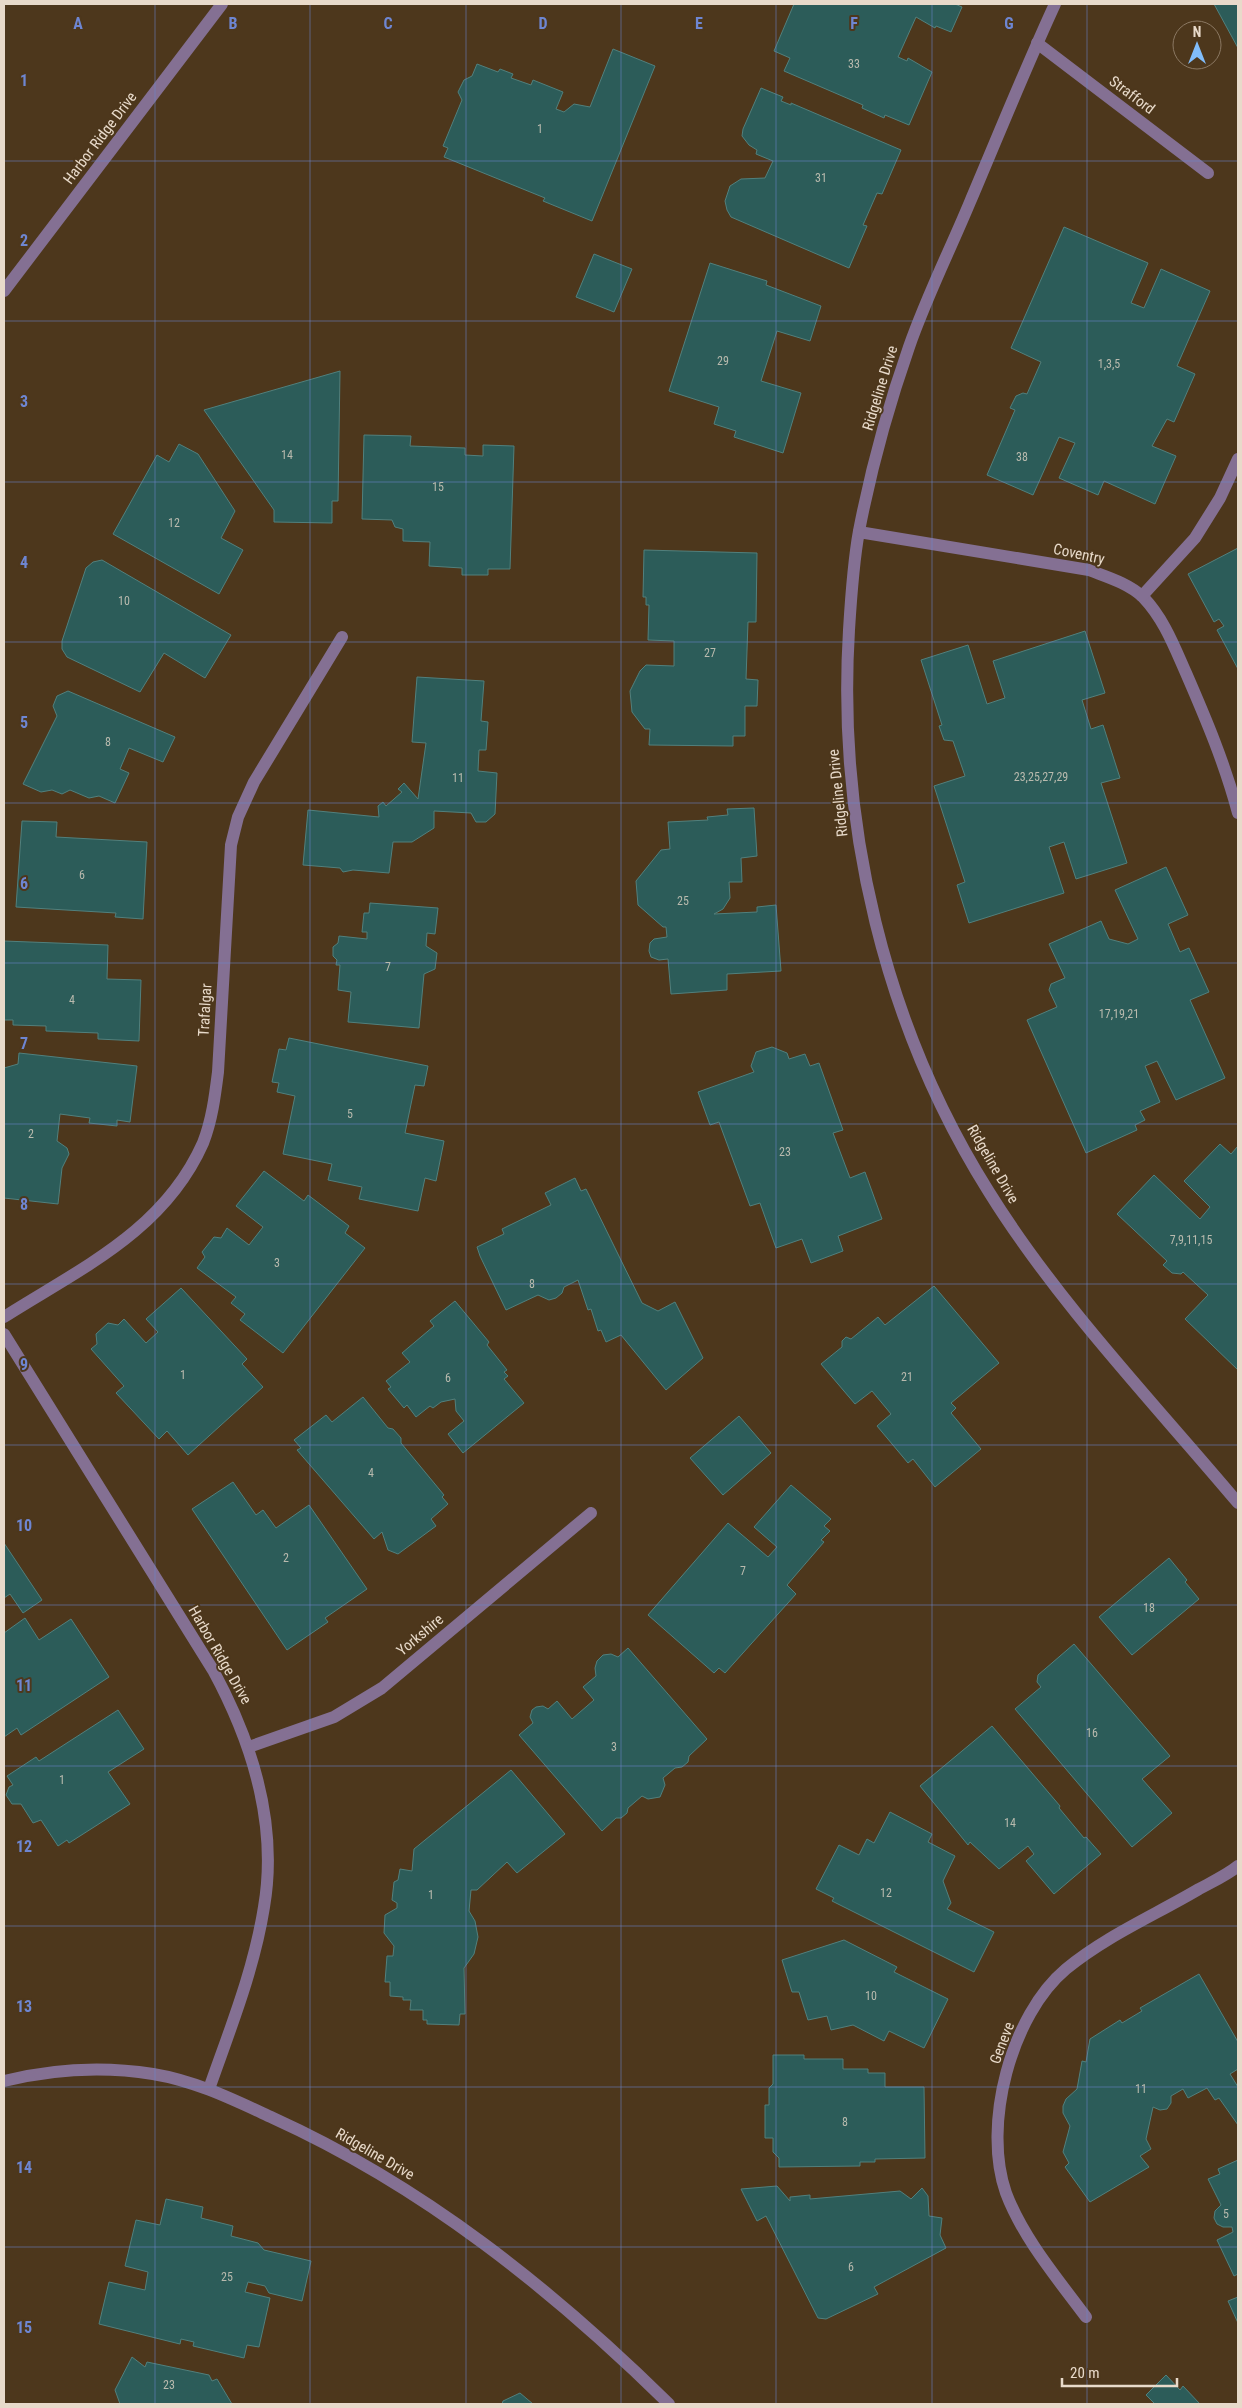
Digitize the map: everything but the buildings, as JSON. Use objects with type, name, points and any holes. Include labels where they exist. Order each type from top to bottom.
[{"type":"street","name":"Harbor Ridge Drive","points":[[4,291],[222,4]]},
{"type":"street","name":"Ridgeline Drive","points":[[1055,4],[910,344],[884,425],[859,532],[852,582],[846,681],[850,779],[864,876],[884,952],[922,1064],[965,1152],[990,1194],[1046,1275],[1238,1502]]},
{"type":"street","name":"Strafford","points":[[1037,43],[1208,173]]},
{"type":"street","points":[[1142,596],[1195,538],[1220,498],[1238,459]]},
{"type":"street","name":"Coventry","points":[[859,532],[1088,570],[1120,581],[1142,596],[1163,622],[1208,723],[1228,776],[1238,812]]},
{"type":"street","name":"Trafalgar","points":[[4,1316],[134,1234],[168,1201],[192,1165],[203,1141],[214,1107],[218,1072],[231,845],[238,817],[254,782],[342,637]]},
{"type":"street","name":"Harbor Ridge Drive","points":[[4,1334],[213,1670],[231,1703],[249,1747],[261,1793],[268,1849],[265,1905],[253,1961],[209,2089]]},
{"type":"street","name":"Yorkshire","points":[[249,1747],[334,1717],[382,1688],[591,1513]]},
{"type":"street","name":"Geneve","points":[[1086,2317],[1045,2263],[1007,2194],[999,2160],[999,2110],[1008,2068],[1021,2032],[1040,1999],[1065,1970],[1109,1938],[1238,1866]]},
{"type":"street","name":"Ridgeline Drive","points":[[4,2081],[41,2072],[98,2069],[154,2074],[209,2089],[307,2133],[373,2170],[438,2211],[500,2255],[559,2302],[616,2352],[669,2404]]}]
